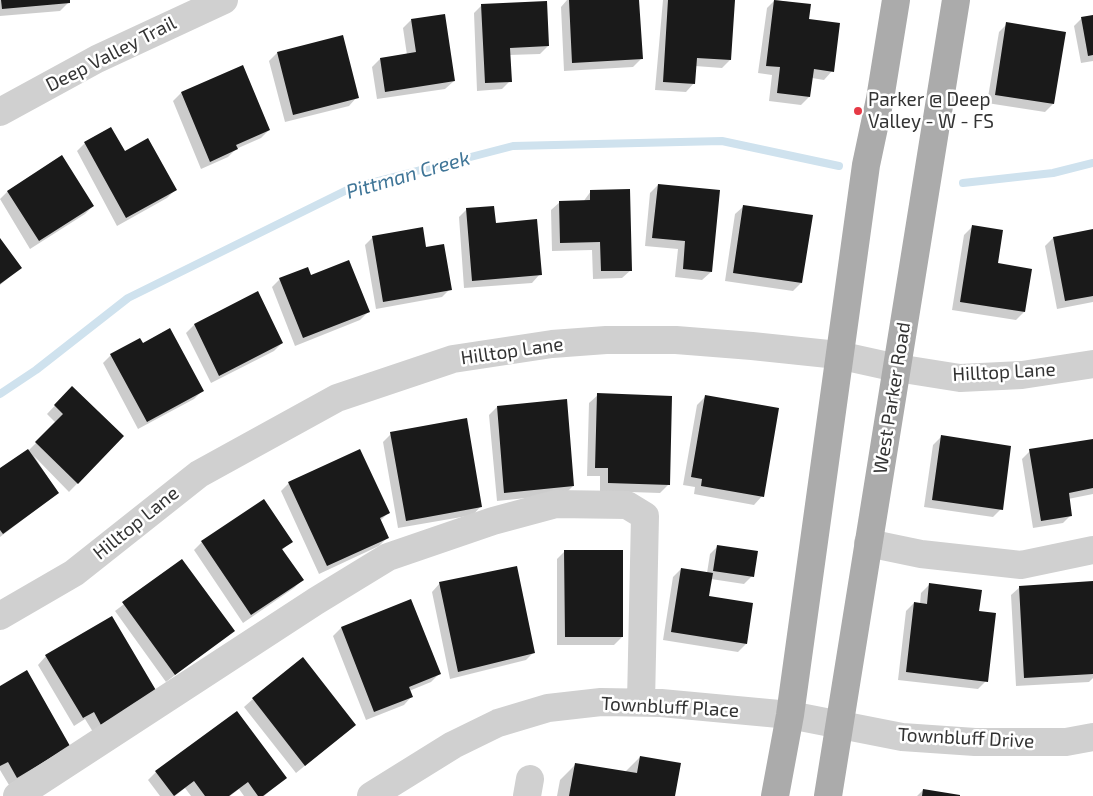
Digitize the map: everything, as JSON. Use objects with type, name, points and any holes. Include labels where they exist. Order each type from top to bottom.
[{"type":"main road","points":[[775,796],[790,715],[838,356],[866,165],[880,98],[896,0]]},
{"type":"main road","name":"West Parker Road","points":[[828,796],[956,0]]},
{"type":"street","name":"Deep Valley Trail","points":[[0,112],[97,59],[224,0]]},
{"type":"street","name":"Hilltop Lane","points":[[0,616],[74,573],[199,474],[338,398],[453,359],[552,344],[606,340],[685,341],[838,356],[896,368],[960,378],[1022,375],[1093,364]]},
{"type":"street","points":[[17,796],[308,606],[388,557],[493,521],[556,504],[627,505],[645,516],[640,702]]},
{"type":"street","points":[[868,542],[921,554],[1021,565],[1093,550]]},
{"type":"street","name":"Townbluff Place","points":[[371,796],[452,746],[498,723],[548,708],[602,702],[640,702],[790,715],[839,725]]},
{"type":"street","name":"Townbluff Drive","points":[[839,725],[902,737],[975,742],[1066,742],[1093,737]]},
{"type":"building","points":[[1,0],[70,0],[70,3],[2,9]]},
{"type":"building","points":[[569,0],[639,0],[643,59],[572,63]]},
{"type":"building","points":[[668,0],[735,0],[731,60],[697,58],[695,84],[663,82]]},
{"type":"building","points":[[774,0],[811,4],[809,19],[840,23],[834,72],[814,69],[810,97],[777,93],[780,67],[766,66]]},
{"type":"building","points":[[547,1],[549,46],[510,48],[512,82],[485,83],[481,4]]},
{"type":"building","points":[[445,14],[455,81],[385,92],[380,58],[416,52],[411,19]]},
{"type":"building","points":[[1093,15],[1093,55],[1088,56],[1081,17]]},
{"type":"building","points":[[1006,22],[1066,32],[1054,104],[995,95]]},
{"type":"building","points":[[343,35],[359,98],[293,115],[277,52]]},
{"type":"building","points":[[243,65],[270,130],[236,145],[238,149],[210,162],[181,92]]},
{"type":"building","points":[[111,127],[125,151],[148,138],[177,190],[126,218],[84,142]]},
{"type":"building","points":[[62,155],[94,206],[39,241],[7,191]]},
{"type":"building","points":[[658,184],[720,190],[712,272],[683,269],[685,241],[652,238]]},
{"type":"building","points":[[630,189],[632,271],[601,271],[600,242],[560,243],[559,201],[590,200],[590,190]]},
{"type":"building","points":[[743,205],[813,215],[802,283],[733,273]]},
{"type":"building","points":[[494,206],[496,223],[537,219],[542,275],[472,281],[466,208]]},
{"type":"building","points":[[972,225],[1003,230],[998,263],[1032,269],[1025,312],[960,302]]},
{"type":"building","points":[[423,227],[426,247],[444,244],[452,290],[383,302],[372,236]]},
{"type":"building","points":[[1093,229],[1093,296],[1065,301],[1053,237]]},
{"type":"building","points":[[0,238],[22,268],[0,284]]},
{"type":"building","points":[[349,260],[370,312],[303,338],[279,278],[308,267],[311,275]]},
{"type":"building","points":[[258,291],[283,343],[219,376],[194,324]]},
{"type":"building","points":[[170,328],[204,391],[147,422],[110,354],[140,338],[143,343]]},
{"type":"building","points":[[72,386],[124,436],[78,484],[35,442],[63,414],[54,405]]},
{"type":"building","points":[[597,393],[672,396],[670,485],[608,483],[608,468],[595,468]]},
{"type":"building","points":[[705,395],[779,408],[764,497],[701,486],[702,479],[691,477]]},
{"type":"building","points":[[567,399],[574,486],[504,493],[497,406]]},
{"type":"building","points":[[467,418],[482,507],[406,521],[390,432]]},
{"type":"building","points":[[941,435],[1011,446],[1003,510],[932,500]]},
{"type":"building","points":[[1093,439],[1093,488],[1069,493],[1072,516],[1041,521],[1029,449]]},
{"type":"building","points":[[28,449],[59,493],[3,534],[0,530],[0,468]]},
{"type":"building","points":[[360,449],[390,513],[380,518],[389,538],[327,566],[288,482]]},
{"type":"building","points":[[264,499],[293,542],[282,549],[304,580],[251,615],[201,541]]},
{"type":"building","points":[[717,545],[758,551],[754,577],[713,571]]},
{"type":"building","points":[[564,550],[623,550],[623,637],[565,637]]},
{"type":"building","points":[[182,559],[235,631],[175,675],[122,602]]},
{"type":"building","points":[[517,566],[535,653],[458,672],[439,582]]},
{"type":"building","points":[[681,568],[713,573],[709,596],[753,603],[747,644],[671,632]]},
{"type":"building","points":[[1093,581],[1093,674],[1024,678],[1019,586]]},
{"type":"building","points":[[929,583],[982,590],[979,611],[996,613],[988,682],[906,672],[914,602],[927,604]]},
{"type":"building","points":[[411,599],[441,674],[409,687],[413,697],[374,712],[341,627]]},
{"type":"building","points":[[112,616],[157,692],[101,725],[94,712],[83,718],[45,655]]},
{"type":"building","points":[[303,657],[356,725],[305,766],[252,698]]},
{"type":"building","points":[[27,670],[70,746],[17,778],[8,762],[0,766],[0,686]]},
{"type":"building","points":[[237,711],[287,778],[263,796],[258,796],[248,782],[229,796],[205,796],[194,781],[174,796],[155,771]]},
{"type":"building","points":[[640,756],[681,763],[675,796],[569,796],[575,763],[637,773]]},
{"type":"building","points":[[923,789],[960,795],[960,796],[922,796]]},
{"type":"waterway","name":"Pittman Creek","points":[[0,394],[36,370],[128,298],[351,188],[513,146],[722,141],[839,166]]},
{"type":"waterway","name":"Pittman Creek","points":[[963,183],[1053,173],[1093,163]]},
{"type":"place","name":"Parker @ Deep Valley - W - FS","points":[[858,111]]}]
